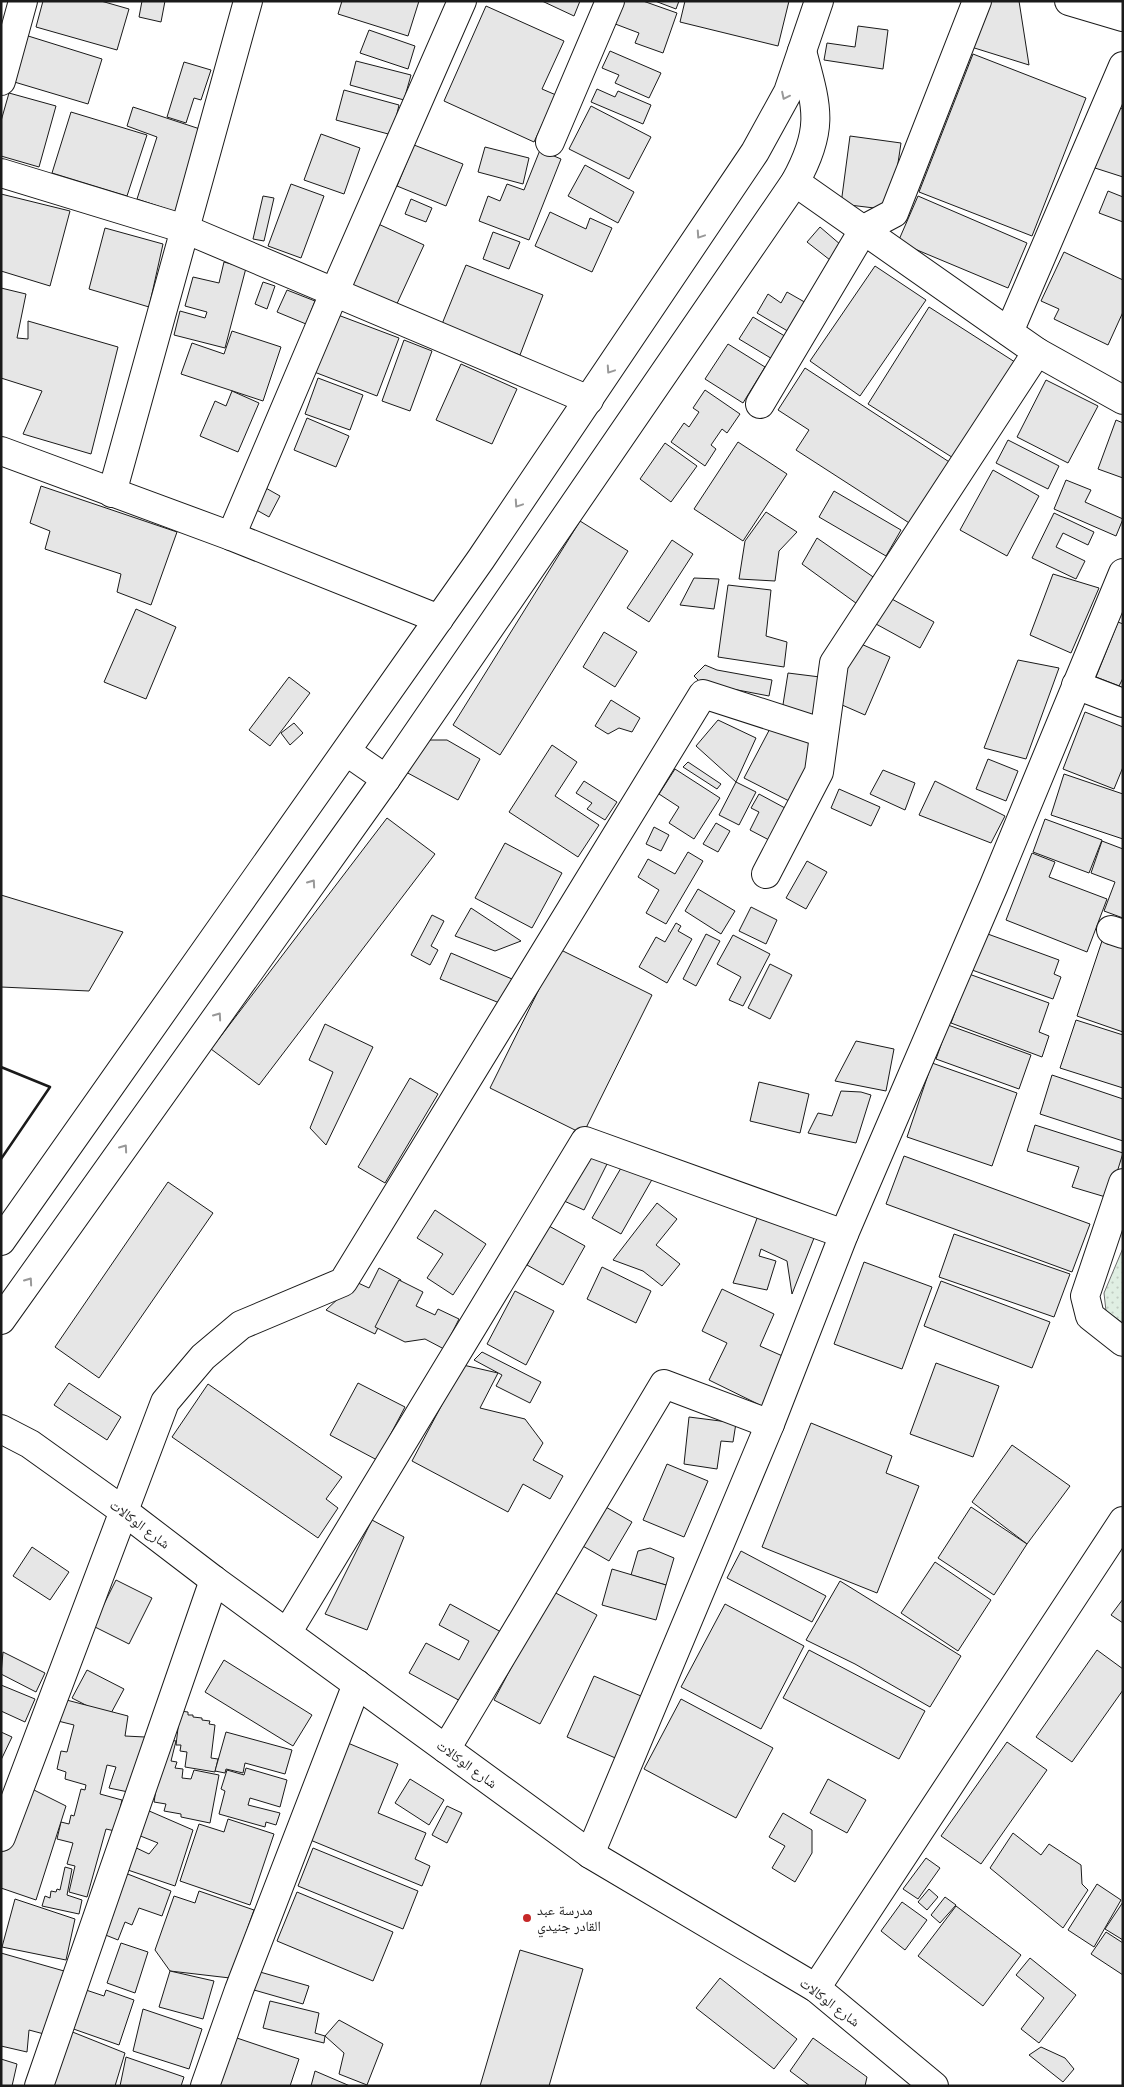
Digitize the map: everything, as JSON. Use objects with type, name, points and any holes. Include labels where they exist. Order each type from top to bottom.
[{"type":"street","points":[[1,81],[23,1]]},
{"type":"street","points":[[112,492],[248,1]]},
{"type":"street","points":[[231,536],[335,291],[462,1]]},
{"type":"street","points":[[550,142],[610,1]]},
{"type":"street","points":[[1,1241],[347,752],[589,400],[755,152],[788,92],[819,1]]},
{"type":"street","points":[[760,404],[864,229],[894,213],[977,1]]},
{"type":"street","points":[[1069,1],[1123,17]]},
{"type":"street","points":[[1,1320],[386,779],[794,182],[808,158],[815,138],[817,121],[816,103],[802,51]]},
{"type":"street","points":[[1009,332],[1123,66]]},
{"type":"street","points":[[1,173],[185,230],[335,291],[589,400]]},
{"type":"street","points":[[794,182],[864,229],[1037,352],[1123,400]]},
{"type":"street","points":[[766,874],[819,772],[834,663],[1037,352]]},
{"type":"street","points":[[1,451],[231,536],[439,619]]},
{"type":"street","points":[[590,1854],[770,1424],[844,1234],[994,885],[1123,573]]},
{"type":"street","points":[[1076,685],[1123,703]]},
{"type":"street","points":[[1,1837],[165,1402],[203,1357],[241,1325],[343,1282],[703,694],[824,733]]},
{"type":"street","points":[[347,752],[386,779]]},
{"type":"street","points":[[287,1633],[585,1141],[844,1234]]},
{"type":"street","points":[[1123,1183],[1085,1296],[1090,1316],[1123,1342]]},
{"type":"street","points":[[446,1749],[664,1384],[770,1424]]},
{"type":"street","name":"شارع الوكالات","points":[[3,1427],[125,1512],[214,1580],[590,1854],[816,1988],[934,2086]]},
{"type":"street","points":[[816,1988],[1123,1521]]},
{"type":"street","points":[[39,2086],[214,1580]]},
{"type":"street","points":[[205,2086],[239,1990],[357,1684]]},
{"type":"green space","points":[[1123,1248],[1123,1323],[1106,1311],[1104,1293]]},
{"type":"building","points":[[43,1],[101,1],[129,9],[117,50],[36,27]]},
{"type":"building","points":[[142,1],[165,1],[161,22],[139,17]]},
{"type":"building","points":[[342,1],[419,1],[408,36],[338,14]]},
{"type":"building","points":[[542,1],[580,1],[574,16]]},
{"type":"building","points":[[617,1],[643,1],[677,13],[663,53],[635,43],[639,33],[610,22]]},
{"type":"building","points":[[655,1],[679,1],[676,9]]},
{"type":"building","points":[[685,1],[789,1],[778,46],[680,22]]},
{"type":"building","points":[[982,1],[1019,1],[1029,65],[968,46]]},
{"type":"building","points":[[486,6],[564,41],[542,89],[556,95],[534,142],[444,101]]},
{"type":"building","points":[[858,26],[888,30],[883,69],[824,60],[827,43],[855,47]]},
{"type":"building","points":[[369,30],[415,46],[408,69],[360,53]]},
{"type":"building","points":[[25,35],[102,59],[88,104],[11,81]]},
{"type":"building","points":[[610,51],[661,73],[649,98],[615,83],[619,75],[602,68]]},
{"type":"building","points":[[973,54],[1086,98],[1032,236],[919,192]]},
{"type":"building","points":[[356,61],[411,75],[404,100],[350,85]]},
{"type":"building","points":[[184,62],[211,70],[201,100],[194,98],[186,123],[167,117]]},
{"type":"building","points":[[597,89],[615,97],[618,91],[651,105],[643,124],[591,102]]},
{"type":"building","points":[[344,90],[399,105],[392,135],[336,120]]},
{"type":"building","points":[[9,93],[56,106],[39,167],[1,156],[1,121]]},
{"type":"building","points":[[591,106],[651,137],[629,179],[569,149]]},
{"type":"building","points":[[1116,106],[1123,109],[1123,177],[1095,168]]},
{"type":"building","points":[[133,107],[203,130],[176,212],[137,199],[157,137],[127,126]]},
{"type":"building","points":[[71,112],[147,135],[127,196],[52,173]]},
{"type":"building","points":[[321,134],[360,148],[344,194],[304,180]]},
{"type":"building","points":[[850,136],[901,143],[891,210],[841,204]]},
{"type":"building","points":[[414,145],[463,164],[446,206],[397,186]]},
{"type":"building","points":[[485,147],[529,158],[523,184],[478,172]]},
{"type":"building","points":[[540,150],[561,159],[529,240],[479,221],[488,196],[500,201],[507,184],[524,190]]},
{"type":"building","points":[[585,165],[634,192],[618,223],[568,196]]},
{"type":"building","points":[[291,184],[324,196],[301,258],[268,246]]},
{"type":"building","points":[[1108,191],[1123,197],[1123,222],[1099,213]]},
{"type":"building","points":[[1,194],[70,211],[50,286],[1,271]]},
{"type":"building","points":[[263,196],[274,198],[264,241],[253,239]]},
{"type":"building","points":[[918,196],[1027,243],[1008,288],[898,242]]},
{"type":"building","points":[[411,199],[432,208],[426,222],[405,214]]},
{"type":"building","points":[[550,212],[586,229],[590,218],[612,228],[592,272],[535,246]]},
{"type":"building","points":[[374,222],[424,245],[395,308],[345,284]]},
{"type":"building","points":[[820,227],[841,245],[830,260],[807,242]]},
{"type":"building","points":[[105,228],[163,244],[149,307],[89,289]]},
{"type":"building","points":[[493,232],[520,242],[509,269],[483,259]]},
{"type":"building","points":[[1064,252],[1123,280],[1123,312],[1108,345],[1054,319],[1059,309],[1041,301]]},
{"type":"building","points":[[224,262],[246,268],[225,348],[174,335],[180,311],[205,318],[207,312],[185,306],[193,277],[219,283]]},
{"type":"building","points":[[466,265],[543,295],[520,355],[442,324]]},
{"type":"building","points":[[875,266],[926,300],[860,396],[810,361]]},
{"type":"building","points":[[263,282],[275,286],[267,309],[255,304]]},
{"type":"building","points":[[1,288],[26,294],[17,338],[28,339],[28,321],[118,347],[91,454],[23,434],[42,391],[1,378]]},
{"type":"building","points":[[287,290],[315,301],[306,324],[277,312]]},
{"type":"building","points":[[787,292],[808,304],[791,333],[757,313],[768,294],[781,303]]},
{"type":"building","points":[[929,307],[1018,364],[958,461],[868,404]]},
{"type":"building","points":[[330,312],[399,338],[377,396],[309,370]]},
{"type":"building","points":[[753,317],[793,341],[779,363],[739,339]]},
{"type":"building","points":[[232,331],[281,347],[263,401],[181,374],[192,343],[224,354]]},
{"type":"building","points":[[404,340],[432,351],[410,411],[382,401]]},
{"type":"building","points":[[728,344],[765,367],[743,403],[705,379]]},
{"type":"building","points":[[461,364],[517,389],[492,444],[436,420]]},
{"type":"building","points":[[805,368],[957,467],[917,528],[796,450],[809,430],[778,410]]},
{"type":"building","points":[[318,378],[363,395],[350,430],[305,414]]},
{"type":"building","points":[[1046,380],[1098,406],[1068,463],[1017,437]]},
{"type":"building","points":[[705,390],[740,414],[727,433],[722,429],[711,445],[716,449],[705,466],[671,442],[684,423],[689,427],[699,412],[693,408]]},
{"type":"building","points":[[232,391],[259,403],[238,452],[200,436],[215,401],[226,406]]},
{"type":"building","points":[[307,418],[349,436],[336,467],[294,450]]},
{"type":"building","points":[[1116,420],[1123,423],[1123,478],[1098,469]]},
{"type":"building","points":[[1008,440],[1059,466],[1048,489],[996,463]]},
{"type":"building","points":[[738,442],[787,474],[743,541],[694,509]]},
{"type":"building","points":[[665,443],[697,466],[671,502],[640,479]]},
{"type":"building","points":[[993,470],[1039,496],[1007,556],[960,530]]},
{"type":"building","points":[[1066,480],[1091,490],[1085,502],[1123,519],[1116,536],[1054,509]]},
{"type":"building","points":[[41,486],[177,532],[151,605],[117,592],[121,574],[45,549],[50,531],[30,523]]},
{"type":"building","points":[[264,487],[280,496],[269,517],[253,508]]},
{"type":"building","points":[[834,491],[901,530],[886,556],[819,517]]},
{"type":"building","points":[[766,512],[797,532],[779,551],[775,581],[739,579],[745,541]]},
{"type":"building","points":[[1054,513],[1094,532],[1088,545],[1063,533],[1056,547],[1085,561],[1076,579],[1032,558]]},
{"type":"building","points":[[580,521],[628,551],[500,755],[453,725]]},
{"type":"building","points":[[817,538],[879,581],[860,606],[802,564]]},
{"type":"building","points":[[672,540],[693,554],[649,622],[627,608]]},
{"type":"building","points":[[1053,574],[1099,588],[1071,653],[1030,635]]},
{"type":"building","points":[[694,578],[719,579],[714,609],[680,605]]},
{"type":"building","points":[[728,585],[771,590],[766,636],[787,642],[784,667],[718,657]]},
{"type":"building","points":[[890,598],[934,622],[920,648],[876,624]]},
{"type":"building","points":[[136,609],[176,627],[146,699],[104,682]]},
{"type":"building","points":[[1118,622],[1123,624],[1123,678],[1119,686],[1096,677]]},
{"type":"building","points":[[604,632],[637,652],[615,687],[583,667]]},
{"type":"building","points":[[859,643],[890,657],[865,715],[833,701]]},
{"type":"building","points":[[1018,660],[1059,668],[1026,759],[984,748]]},
{"type":"building","points":[[705,665],[717,670],[772,680],[769,696],[701,683],[694,676]]},
{"type":"building","points":[[788,673],[828,678],[823,717],[782,711]]},
{"type":"building","points":[[289,677],[310,693],[270,746],[249,730]]},
{"type":"building","points":[[611,700],[640,718],[632,732],[619,728],[608,734],[595,726]]},
{"type":"building","points":[[1085,712],[1123,727],[1123,767],[1114,789],[1063,769]]},
{"type":"building","points":[[718,720],[756,738],[736,782],[696,746]]},
{"type":"building","points":[[774,721],[810,740],[809,767],[791,802],[744,778]]},
{"type":"building","points":[[294,723],[303,733],[290,745],[281,733]]},
{"type":"building","points":[[422,740],[447,740],[480,759],[458,800],[404,771]]},
{"type":"building","points":[[552,745],[577,762],[555,796],[599,825],[578,857],[509,812]]},
{"type":"building","points":[[988,759],[1018,771],[1006,801],[976,789]]},
{"type":"building","points":[[688,762],[721,784],[717,789],[683,767]]},
{"type":"building","points":[[675,769],[720,798],[694,839],[669,823],[679,807],[659,794]]},
{"type":"building","points":[[883,770],[915,783],[905,810],[870,794]]},
{"type":"building","points":[[1064,774],[1123,794],[1123,839],[1051,815]]},
{"type":"building","points":[[584,781],[617,802],[605,820],[587,809],[592,803],[576,793]]},
{"type":"building","points":[[935,781],[1005,816],[991,843],[919,815]]},
{"type":"building","points":[[736,782],[756,792],[739,825],[719,815]]},
{"type":"building","points":[[839,789],[880,807],[871,826],[831,808]]},
{"type":"building","points":[[759,794],[785,808],[769,840],[750,830],[759,812],[751,808]]},
{"type":"building","points":[[387,818],[435,854],[259,1085],[211,1049]]},
{"type":"building","points":[[1045,819],[1102,840],[1089,873],[1033,852]]},
{"type":"building","points":[[716,823],[730,831],[718,852],[703,844]]},
{"type":"building","points":[[654,827],[669,835],[661,851],[646,844]]},
{"type":"building","points":[[1102,841],[1123,849],[1123,918],[1104,911],[1115,882],[1091,873]]},
{"type":"building","points":[[505,843],[562,873],[532,928],[475,898]]},
{"type":"building","points":[[688,852],[703,861],[666,924],[646,913],[659,890],[638,877],[648,859],[675,874]]},
{"type":"building","points":[[1032,853],[1055,862],[1049,877],[1107,899],[1087,952],[1006,920]]},
{"type":"building","points":[[807,861],[827,872],[806,909],[786,898]]},
{"type":"building","points":[[698,889],[735,911],[721,934],[685,911]]},
{"type":"building","points":[[1,895],[123,932],[89,991],[1,987]]},
{"type":"building","points":[[751,907],[777,920],[766,944],[739,931]]},
{"type":"building","points":[[471,908],[521,941],[495,951],[455,936]]},
{"type":"building","points":[[432,915],[444,921],[431,946],[438,950],[430,965],[411,955]]},
{"type":"building","points":[[676,923],[681,926],[678,931],[692,939],[667,983],[639,967],[656,937],[665,942]]},
{"type":"building","points":[[985,933],[1059,960],[1054,974],[1061,977],[1053,999],[972,970]]},
{"type":"building","points":[[706,934],[720,941],[696,986],[683,979]]},
{"type":"building","points":[[733,935],[770,954],[743,1006],[729,1000],[741,977],[717,964]]},
{"type":"building","points":[[1103,938],[1123,945],[1123,1032],[1077,1016]]},
{"type":"building","points":[[559,949],[652,995],[583,1134],[490,1088]]},
{"type":"building","points":[[451,953],[512,979],[502,1004],[440,979]]},
{"type":"building","points":[[770,964],[792,975],[770,1019],[748,1008]]},
{"type":"building","points":[[969,974],[1049,1003],[1039,1032],[1049,1036],[1042,1057],[951,1023]]},
{"type":"building","points":[[1076,1020],[1123,1035],[1123,1088],[1060,1068]]},
{"type":"building","points":[[325,1024],[373,1047],[326,1145],[310,1128],[333,1072],[309,1060]]},
{"type":"building","points":[[948,1025],[1031,1055],[1019,1089],[936,1059]]},
{"type":"building","points":[[856,1041],[894,1049],[886,1091],[835,1081]]},
{"type":"building","points":[[932,1063],[1017,1093],[992,1166],[907,1137]]},
{"type":"building","points":[[1052,1075],[1123,1099],[1123,1141],[1040,1114]]},
{"type":"building","points":[[410,1078],[438,1094],[385,1183],[358,1167]]},
{"type":"building","points":[[759,1082],[809,1094],[800,1133],[750,1121]]},
{"type":"building","points":[[841,1091],[861,1092],[871,1095],[856,1143],[808,1133],[818,1113],[832,1116]]},
{"type":"building","points":[[1035,1125],[1123,1153],[1109,1198],[1072,1187],[1079,1167],[1027,1151]]},
{"type":"building","points":[[585,1154],[607,1164],[584,1210],[562,1200]]},
{"type":"building","points":[[904,1156],[1090,1224],[1072,1272],[886,1204]]},
{"type":"building","points":[[621,1168],[654,1176],[621,1234],[592,1218]]},
{"type":"building","points":[[168,1182],[213,1213],[99,1378],[55,1347]]},
{"type":"building","points":[[657,1203],[677,1219],[656,1245],[680,1264],[662,1286],[643,1271],[613,1260]]},
{"type":"building","points":[[435,1210],[486,1244],[453,1295],[427,1278],[443,1254],[417,1238]]},
{"type":"building","points":[[759,1213],[816,1233],[792,1294],[787,1261],[761,1249],[759,1256],[776,1261],[767,1290],[733,1283]]},
{"type":"building","points":[[549,1226],[585,1246],[563,1285],[527,1265]]},
{"type":"building","points":[[954,1234],[1070,1274],[1054,1317],[939,1277]]},
{"type":"building","points":[[864,1262],[932,1287],[902,1369],[834,1344]]},
{"type":"building","points":[[602,1267],[651,1291],[636,1323],[587,1299]]},
{"type":"building","points":[[379,1268],[401,1280],[375,1334],[326,1310],[356,1282],[369,1288]]},
{"type":"building","points":[[399,1280],[423,1292],[416,1306],[435,1315],[438,1309],[459,1319],[444,1349],[425,1339],[405,1342],[375,1327]]},
{"type":"building","points":[[941,1281],[1050,1322],[1032,1368],[924,1326]]},
{"type":"building","points":[[722,1289],[774,1314],[760,1346],[787,1358],[764,1407],[709,1380],[727,1343],[702,1331]]},
{"type":"building","points":[[515,1291],[554,1311],[526,1365],[487,1344]]},
{"type":"building","points":[[482,1352],[541,1382],[530,1403],[496,1386],[502,1375],[474,1360]]},
{"type":"building","points":[[936,1363],[999,1386],[973,1457],[910,1434]]},
{"type":"building","points":[[463,1365],[498,1373],[480,1408],[525,1419],[543,1443],[533,1460],[563,1476],[550,1499],[523,1484],[508,1512],[412,1461]]},
{"type":"building","points":[[69,1383],[121,1417],[107,1440],[54,1405]]},
{"type":"building","points":[[358,1383],[405,1407],[377,1460],[330,1435]]},
{"type":"building","points":[[208,1384],[342,1477],[326,1499],[338,1508],[318,1538],[172,1437]]},
{"type":"building","points":[[689,1417],[736,1423],[733,1442],[721,1441],[717,1469],[684,1464]]},
{"type":"building","points":[[811,1423],[892,1456],[886,1473],[919,1486],[877,1593],[762,1547]]},
{"type":"building","points":[[1012,1445],[1070,1486],[1027,1544],[972,1502]]},
{"type":"building","points":[[667,1464],[708,1481],[684,1537],[643,1520]]},
{"type":"building","points":[[604,1506],[632,1522],[609,1561],[581,1545]]},
{"type":"building","points":[[971,1507],[1027,1544],[994,1595],[938,1558]]},
{"type":"building","points":[[372,1520],[404,1537],[367,1630],[325,1614]]},
{"type":"building","points":[[32,1547],[69,1572],[50,1600],[13,1576]]},
{"type":"building","points":[[650,1548],[674,1558],[666,1585],[631,1575],[638,1551]]},
{"type":"building","points":[[741,1551],[826,1596],[812,1622],[727,1578]]},
{"type":"building","points":[[935,1562],[991,1600],[958,1651],[901,1613]]},
{"type":"building","points":[[612,1569],[666,1585],[656,1620],[602,1605]]},
{"type":"building","points":[[116,1580],[152,1598],[129,1644],[93,1626]]},
{"type":"building","points":[[840,1581],[961,1656],[930,1707],[855,1664],[806,1640]]},
{"type":"building","points":[[552,1591],[597,1615],[540,1724],[494,1700]]},
{"type":"building","points":[[1123,1599],[1123,1623],[1111,1615]]},
{"type":"building","points":[[450,1604],[501,1632],[464,1703],[409,1673],[426,1643],[459,1660],[469,1641],[439,1625]]},
{"type":"building","points":[[725,1604],[804,1646],[761,1729],[681,1687]]},
{"type":"building","points":[[809,1650],[925,1711],[899,1759],[783,1698]]},
{"type":"building","points":[[1097,1650],[1123,1669],[1123,1690],[1072,1762],[1036,1737]]},
{"type":"building","points":[[3,1652],[45,1673],[36,1692],[1,1674]]},
{"type":"building","points":[[224,1660],[312,1715],[293,1746],[205,1692]]},
{"type":"building","points":[[87,1670],[124,1689],[109,1717],[72,1698]]},
{"type":"building","points":[[594,1676],[648,1699],[620,1760],[567,1737]]},
{"type":"building","points":[[1,1685],[35,1699],[25,1722],[1,1711]]},
{"type":"building","points":[[55,1697],[128,1716],[125,1736],[145,1737],[133,1793],[109,1788],[116,1767],[107,1765],[100,1794],[122,1800],[115,1831],[106,1829],[87,1897],[69,1892],[75,1866],[67,1864],[73,1843],[57,1839],[61,1822],[69,1824],[71,1815],[74,1816],[81,1789],[85,1790],[86,1785],[65,1779],[66,1772],[57,1769],[61,1751],[67,1752],[74,1725],[50,1719]]},
{"type":"building","points":[[681,1699],[773,1748],[736,1818],[644,1769]]},
{"type":"building","points":[[180,1711],[188,1712],[188,1715],[202,1718],[202,1720],[210,1721],[209,1724],[215,1725],[211,1758],[218,1759],[215,1772],[185,1767],[187,1752],[180,1751],[181,1745],[176,1745]]},
{"type":"building","points":[[1,1732],[12,1737],[1,1760]]},
{"type":"building","points":[[226,1732],[292,1750],[285,1774],[245,1763],[243,1773],[226,1769],[225,1773],[215,1771]]},
{"type":"building","points":[[159,1738],[176,1741],[171,1761],[177,1762],[175,1768],[183,1769],[182,1778],[191,1779],[194,1770],[219,1775],[210,1823],[181,1817],[181,1814],[164,1811],[166,1804],[154,1802],[156,1790],[149,1789]]},
{"type":"building","points":[[343,1741],[398,1764],[378,1813],[426,1833],[415,1859],[430,1866],[422,1886],[303,1837]]},
{"type":"building","points":[[1007,1742],[1047,1770],[981,1864],[941,1836]]},
{"type":"building","points":[[246,1768],[287,1780],[280,1807],[250,1798],[248,1805],[280,1813],[276,1825],[266,1822],[265,1827],[219,1814],[225,1791],[221,1789],[227,1770],[244,1775]]},
{"type":"building","points":[[410,1779],[444,1800],[429,1825],[395,1803]]},
{"type":"building","points":[[828,1779],[866,1800],[847,1833],[810,1813]]},
{"type":"building","points":[[26,1786],[66,1806],[36,1900],[1,1888],[1,1854]]},
{"type":"building","points":[[447,1806],[462,1813],[447,1843],[432,1835]]},
{"type":"building","points":[[140,1807],[193,1830],[175,1886],[119,1867],[128,1844],[149,1854],[158,1843],[133,1833]]},
{"type":"building","points":[[783,1813],[812,1830],[812,1853],[795,1882],[772,1868],[785,1846],[769,1837]]},
{"type":"building","points":[[228,1819],[274,1834],[250,1905],[180,1881],[199,1824],[224,1832]]},
{"type":"building","points":[[1013,1833],[1041,1855],[1049,1844],[1081,1865],[1082,1884],[1088,1890],[1063,1928],[990,1868]]},
{"type":"building","points":[[313,1848],[418,1891],[403,1929],[298,1886]]},
{"type":"building","points":[[926,1858],[940,1868],[918,1899],[903,1889]]},
{"type":"building","points":[[65,1867],[72,1869],[67,1895],[82,1900],[79,1914],[42,1906],[45,1896],[50,1898],[51,1891],[56,1892],[57,1889],[60,1890]]},
{"type":"building","points":[[120,1871],[171,1891],[162,1916],[139,1908],[132,1925],[125,1922],[118,1940],[98,1932]]},
{"type":"building","points":[[1097,1884],[1121,1900],[1094,1947],[1068,1930]]},
{"type":"building","points":[[929,1889],[938,1897],[927,1910],[918,1902]]},
{"type":"building","points":[[199,1891],[254,1910],[230,1978],[170,1971],[155,1950],[174,1896],[195,1903]]},
{"type":"building","points":[[297,1892],[393,1932],[373,1981],[277,1941]]},
{"type":"building","points":[[945,1897],[956,1905],[940,1923],[931,1915]]},
{"type":"building","points":[[15,1899],[75,1919],[66,1960],[2,1947]]},
{"type":"building","points":[[902,1902],[927,1920],[905,1950],[881,1931]]},
{"type":"building","points":[[1123,1902],[1123,1940],[1105,1929]]},
{"type":"building","points":[[956,1906],[1021,1955],[983,2006],[918,1956]]},
{"type":"building","points":[[1106,1932],[1123,1943],[1123,1975],[1091,1954]]},
{"type":"building","points":[[121,1943],[148,1952],[135,1993],[107,1983]]},
{"type":"building","points":[[520,1950],[583,1969],[549,2086],[480,2086]]},
{"type":"building","points":[[1,1953],[64,1971],[44,2034],[29,2030],[27,2052],[1,2046]]},
{"type":"building","points":[[1030,1958],[1076,1995],[1039,2043],[1021,2029],[1044,1998],[1016,1975]]},
{"type":"building","points":[[170,1971],[214,1981],[203,2019],[159,2007]]},
{"type":"building","points":[[260,1972],[309,1986],[303,2004],[254,1990]]},
{"type":"building","points":[[720,1978],[797,2039],[774,2069],[696,2008]]},
{"type":"building","points":[[77,1987],[104,1996],[106,1990],[134,2000],[119,2045],[65,2026]]},
{"type":"building","points":[[270,2001],[319,2013],[315,2033],[325,2036],[324,2043],[263,2028]]},
{"type":"building","points":[[143,2009],[202,2029],[189,2069],[133,2051]]},
{"type":"building","points":[[339,2020],[383,2044],[367,2085],[339,2074],[344,2053],[325,2036]]},
{"type":"building","points":[[65,2029],[125,2053],[115,2086],[50,2086]]},
{"type":"building","points":[[228,2035],[299,2059],[290,2086],[214,2086]]},
{"type":"building","points":[[813,2038],[867,2077],[865,2086],[810,2086],[790,2071]]},
{"type":"building","points":[[1041,2047],[1065,2058],[1074,2069],[1063,2082],[1029,2055]]},
{"type":"building","points":[[126,2057],[184,2077],[181,2086],[120,2086]]},
{"type":"building","points":[[1,2059],[17,2064],[12,2086],[1,2086]]},
{"type":"building","points":[[315,2071],[350,2086],[311,2086]]},
{"type":"wall","points":[[1,1067],[50,1087],[1,1159]]},
{"type":"place","name":"مدرسة عبد القادر جنيدي","points":[[527,1918]]}]
